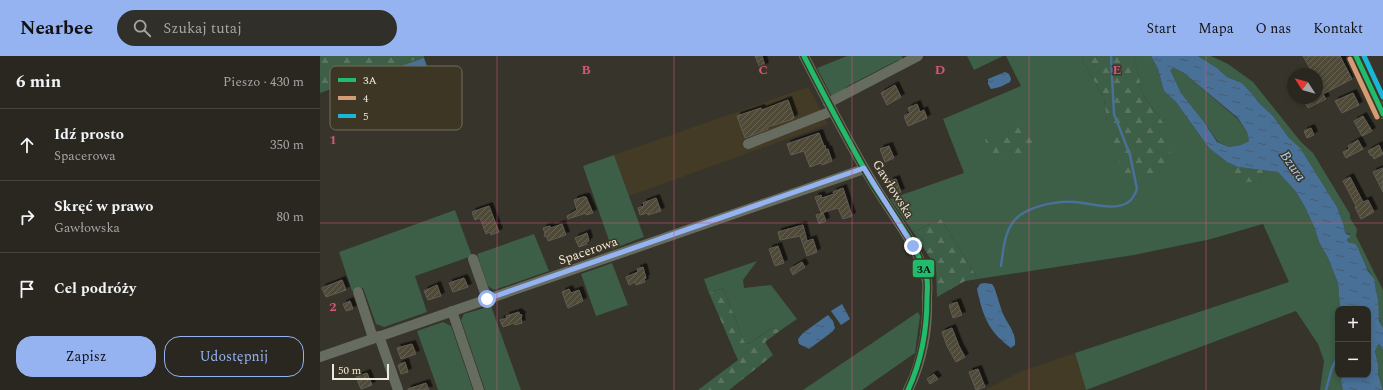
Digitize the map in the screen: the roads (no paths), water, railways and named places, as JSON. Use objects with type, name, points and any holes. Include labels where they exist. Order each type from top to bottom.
[{"type":"street","name":"Gawłowska","points":[[804,56],[864,168],[913,246],[927,282],[927,320],[925,337],[918,363],[908,390]]},
{"type":"street","points":[[748,144],[792,128],[918,56]]},
{"type":"street","points":[[1356,56],[1383,114]]},
{"type":"street","name":"Spacerowa","points":[[320,357],[864,168]]},
{"type":"street","points":[[473,259],[487,299]]},
{"type":"street","points":[[358,292],[398,390]]},
{"type":"street","points":[[452,311],[479,390]]},
{"type":"water","name":"Bzura","points":[[1151,56],[1198,56],[1217,68],[1227,77],[1242,83],[1259,103],[1273,116],[1289,138],[1300,148],[1337,207],[1345,233],[1351,236],[1347,239],[1348,242],[1355,244],[1358,248],[1368,271],[1374,279],[1378,301],[1379,321],[1383,328],[1383,350],[1379,343],[1375,351],[1378,364],[1378,374],[1383,390],[1343,390],[1342,378],[1371,378],[1371,306],[1340,306],[1338,283],[1305,207],[1296,192],[1278,172],[1238,167],[1227,162],[1209,148],[1176,102],[1164,91],[1158,69]],"holes":[[[1174,68],[1184,73],[1238,118],[1247,132],[1249,141],[1241,145],[1229,147],[1217,142],[1204,122],[1181,93],[1170,70]]]},
{"type":"water","points":[[424,58],[427,66],[402,66]]},
{"type":"water","points":[[1005,72],[1009,74],[1011,79],[1010,82],[1000,87],[991,89],[988,84],[988,79]]},
{"type":"water","points":[[980,284],[992,284],[994,287],[1003,314],[1015,337],[1015,345],[1011,348],[1003,342],[992,329],[984,315],[977,289]]},
{"type":"water","points":[[842,304],[850,319],[841,325],[831,311]]},
{"type":"water","points":[[828,315],[833,321],[835,328],[832,332],[809,349],[799,344],[798,339],[803,333]]},
{"type":"waterway","points":[[1001,266],[1004,243],[1010,227],[1013,222],[1025,212],[1033,208],[1059,202],[1115,206],[1129,202],[1132,199],[1137,189],[1130,155],[1114,114],[1111,56]]},
{"type":"waterway","points":[[1326,390],[1335,362]]}]
